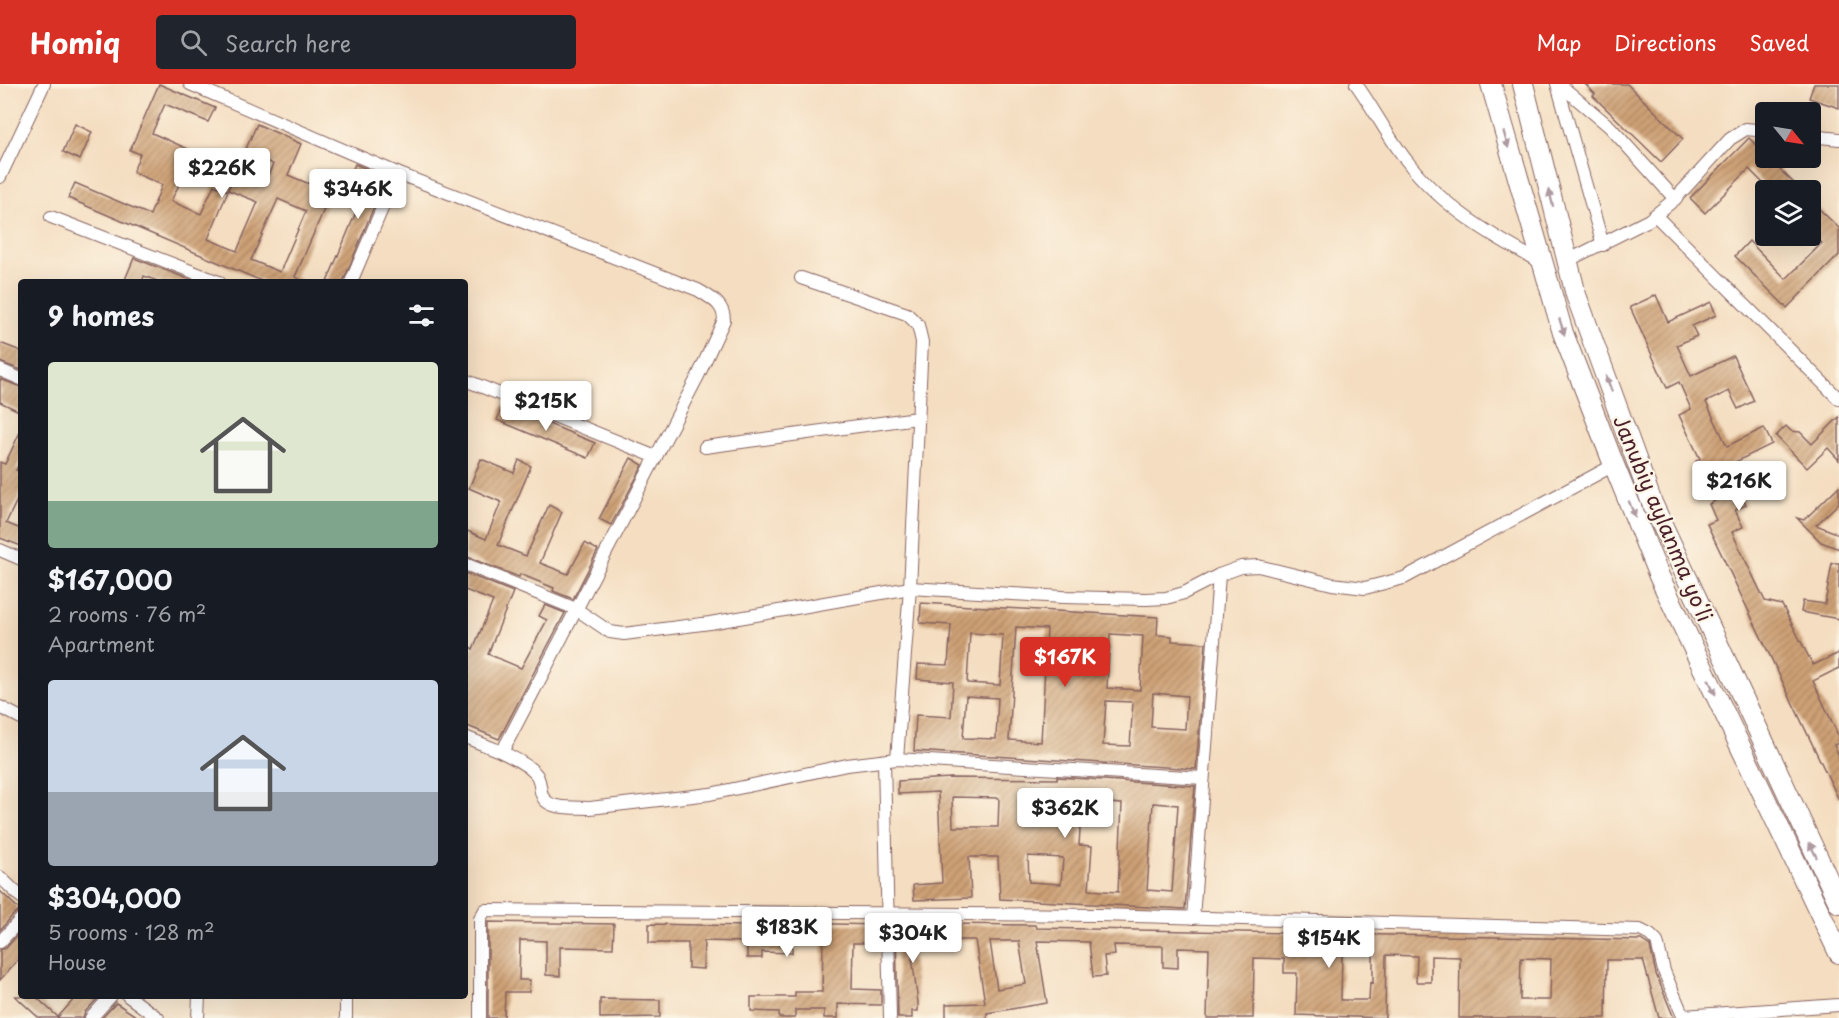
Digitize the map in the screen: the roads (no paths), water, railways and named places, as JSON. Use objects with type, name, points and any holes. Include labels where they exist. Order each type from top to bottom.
[{"type":"highway","name":"Janubiy aylanma yoʻli","points":[[1491,84],[1563,333],[1614,465],[1659,576],[1839,953]]},
{"type":"highway","name":"Janubiy aylanma yoʻli","points":[[1522,84],[1576,295],[1652,503],[1839,903]]},
{"type":"street","points":[[0,177],[4,159],[44,84]]},
{"type":"street","points":[[189,84],[397,173],[698,290],[716,301],[724,313],[724,320],[698,376],[502,752]]},
{"type":"street","points":[[1356,84],[1407,161],[1427,184],[1469,220],[1499,240],[1542,263]]},
{"type":"street","points":[[1558,84],[1603,245]]},
{"type":"street","points":[[1558,84],[1610,127],[1675,199]]},
{"type":"street","points":[[1567,261],[1649,220],[1675,199],[1730,139],[1746,129],[1755,130]]},
{"type":"street","points":[[1821,137],[1839,139]]},
{"type":"street","points":[[352,279],[397,173]]},
{"type":"street","points":[[1655,215],[1839,399]]},
{"type":"street","points":[[51,217],[211,279]]},
{"type":"street","points":[[801,278],[907,314],[918,325],[922,342],[910,588],[897,759]]},
{"type":"street","points":[[0,370],[18,378]]},
{"type":"street","points":[[468,381],[656,457]]},
{"type":"street","points":[[705,447],[917,418]]},
{"type":"street","points":[[468,565],[576,609],[610,632],[624,634],[910,588],[1063,597],[1166,598],[1184,593],[1241,567],[1257,566],[1332,584],[1365,588],[1404,578],[1614,465]]},
{"type":"street","points":[[0,550],[18,558]]},
{"type":"street","points":[[1193,918],[1220,575]]},
{"type":"street","points":[[0,707],[18,716]]},
{"type":"street","points":[[468,737],[502,752],[536,774],[545,800],[549,804],[571,807],[590,808],[710,794],[847,765],[897,759],[1203,778]]},
{"type":"street","points":[[884,761],[890,1018]]},
{"type":"street","points":[[0,877],[18,894]]},
{"type":"street","points":[[480,1018],[480,919],[485,910],[1193,918],[1640,930],[1650,935],[1656,942],[1664,971],[1683,1017],[1839,1005]]},
{"type":"street","points":[[0,942],[18,922]]},
{"type":"street","points":[[91,1018],[108,999]]},
{"type":"street","points":[[132,999],[158,1018]]},
{"type":"street","points":[[198,1018],[199,999]]},
{"type":"street","points":[[346,999],[346,1018]]}]
